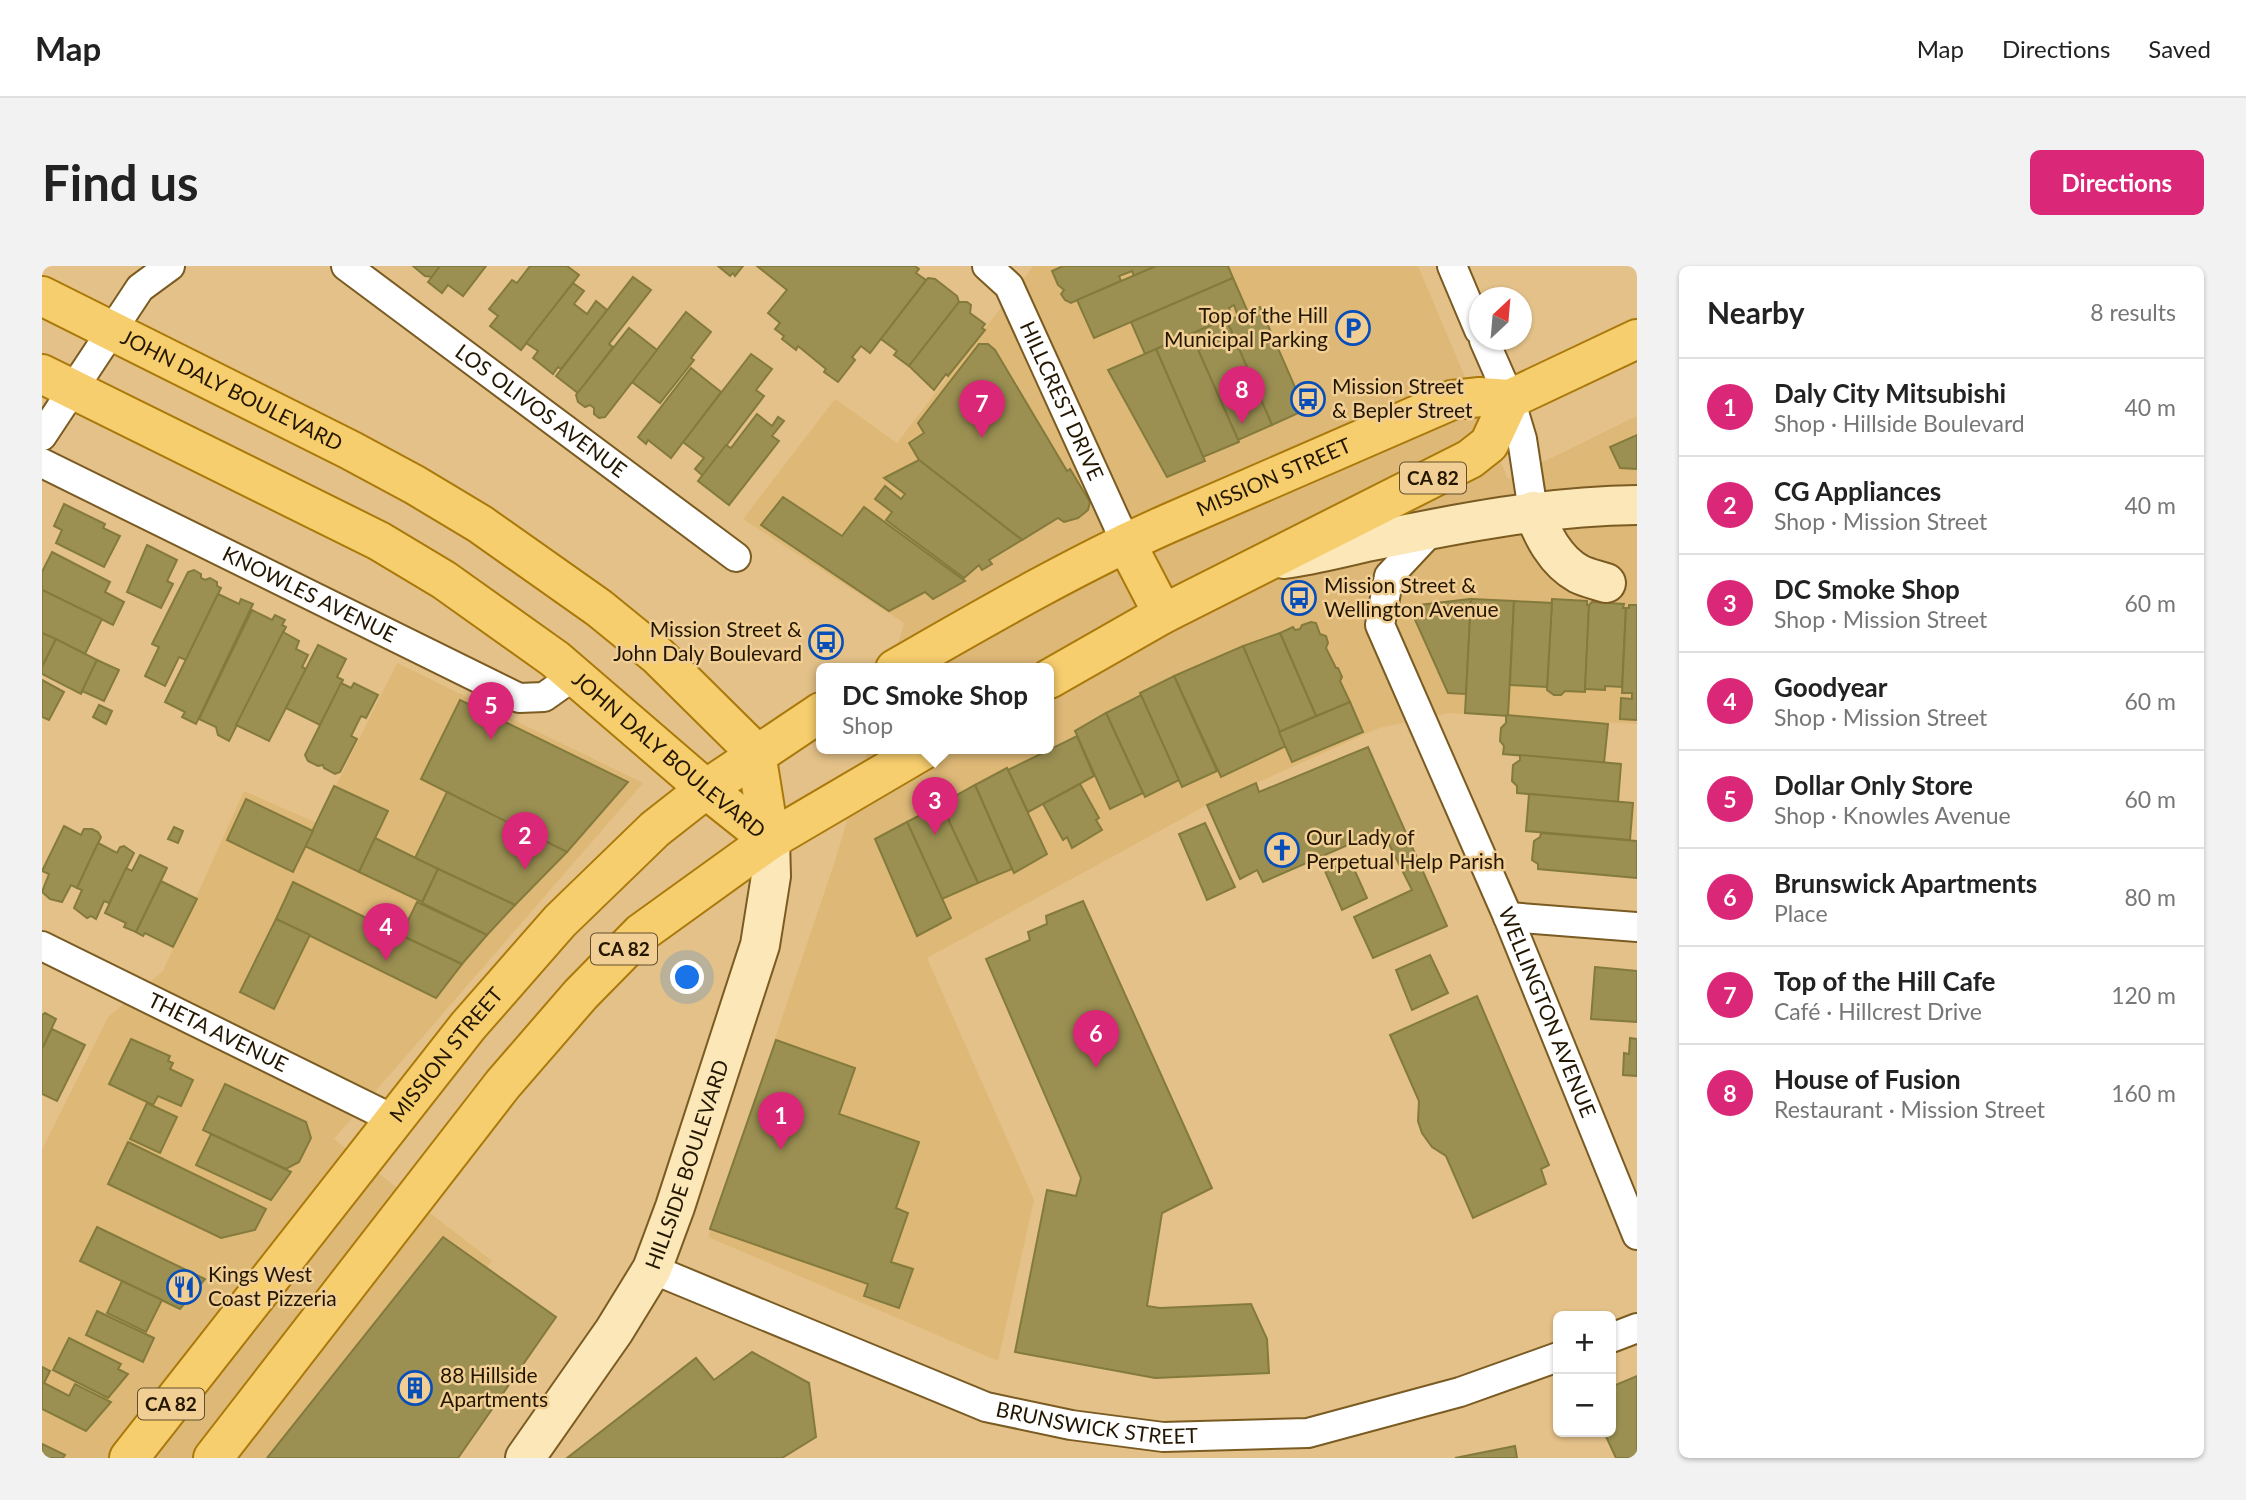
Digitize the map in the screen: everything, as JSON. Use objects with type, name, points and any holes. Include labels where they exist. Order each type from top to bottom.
[{"type":"main road","name":"JOHN DALY BOULEVARD","points":[[42,296],[350,450],[480,524],[590,600],[658,656],[756,753],[769,840]]},
{"type":"main road","points":[[1510,399],[1637,339]]},
{"type":"main road","name":"JOHN DALY BOULEVARD","points":[[57,381],[379,541],[444,580],[575,675],[769,840]]},
{"type":"main road","name":"MISSION STREET","points":[[905,663],[999,609],[1126,542],[1452,400],[1480,397],[1510,399]]},
{"type":"main road","name":"CA 82","points":[[1054,676],[1163,614],[1281,560],[1470,459],[1489,444],[1510,399]]},
{"type":"main road","points":[[1281,560],[1533,511],[1637,505]]},
{"type":"main road","points":[[1533,511],[1543,534],[1559,558],[1580,575],[1606,583]]},
{"type":"main road","points":[[1126,542],[1163,614]]},
{"type":"main road","name":"MISSION STREET","points":[[129,1458],[468,1026],[560,921],[655,829],[756,753],[816,715]]},
{"type":"main road","name":"CA 82","points":[[213,1458],[503,1084],[581,994],[641,933],[769,840],[916,754]]},
{"type":"main road","name":"HILLSIDE BOULEVARD","points":[[525,1458],[614,1331],[652,1269],[675,1207],[760,945],[771,876],[769,840]]},
{"type":"street","points":[[42,436],[57,381],[111,329],[140,288],[169,266]]},
{"type":"street","name":"LOS OLIVOS AVENUE","points":[[346,266],[736,557]]},
{"type":"street","name":"HILLCREST DRIVE","points":[[987,266],[1009,286],[1126,542]]},
{"type":"street","points":[[1452,266],[1469,306]]},
{"type":"street","points":[[1488,350],[1510,399],[1522,439],[1533,511]]},
{"type":"street","name":"KNOWLES AVENUE","points":[[42,463],[519,698],[544,697],[575,675]]},
{"type":"street","name":"WELLINGTON AVENUE","points":[[1433,529],[1389,576],[1380,625],[1507,917],[1637,1235]]},
{"type":"street","points":[[1507,917],[1637,927]]},
{"type":"street","name":"THETA AVENUE","points":[[42,946],[395,1120]]},
{"type":"street","name":"BRUNSWICK STREET","points":[[652,1269],[985,1407],[1162,1448],[1308,1433],[1460,1392],[1553,1359]]},
{"type":"street","points":[[1616,1336],[1637,1328]]},
{"type":"shaded area","points":[[1033,266],[1418,266],[1508,479],[1637,416],[1637,724],[1449,713],[1379,728],[1207,805],[927,958],[1034,1200],[998,1361],[708,1237],[836,858],[867,754],[1054,754],[1054,663],[893,663],[904,623],[743,519],[835,399],[897,443]]},
{"type":"shaded area","points":[[397,663],[643,783],[334,1139],[492,1261],[342,1458],[42,1458],[42,1150],[108,1017],[163,971],[244,791],[317,823]]},
{"type":"building","points":[[413,266],[440,266],[432,277],[425,276]]},
{"type":"building","points":[[440,266],[486,266],[463,296],[448,285],[442,293],[428,282]]},
{"type":"building","points":[[530,266],[567,266],[579,275],[521,350],[490,326],[498,316],[489,309],[512,280],[517,283]]},
{"type":"building","points":[[718,266],[743,266],[735,276],[733,273],[730,276]]},
{"type":"building","points":[[757,266],[915,266],[919,269],[916,273],[926,280],[870,353],[861,346],[852,357],[855,360],[838,382],[798,346],[796,350],[782,339],[784,336],[775,329],[780,323],[768,313],[787,290]]},
{"type":"building","points":[[1063,266],[1156,266],[1134,276],[1132,271],[1119,276],[1121,281],[1071,303],[1061,294],[1064,290],[1058,285],[1052,271]]},
{"type":"building","points":[[1156,266],[1228,266],[1233,278],[1094,338],[1077,300]]},
{"type":"building","points":[[633,277],[651,290],[609,344],[613,347],[578,393],[556,376]]},
{"type":"building","points":[[928,278],[935,279],[957,296],[959,302],[909,366],[894,355],[897,351],[881,339]]},
{"type":"building","points":[[1233,278],[1247,310],[1237,314],[1234,305],[1229,308],[1232,316],[1145,354],[1131,322]]},
{"type":"building","points":[[573,283],[584,291],[574,304],[587,314],[596,301],[607,310],[561,369],[558,367],[553,374],[533,358],[538,351],[526,343]]},
{"type":"building","points":[[959,302],[971,305],[970,313],[985,324],[982,328],[985,330],[934,390],[909,366]]},
{"type":"building","points":[[1260,307],[1305,410],[1272,425],[1227,321]]},
{"type":"building","points":[[686,312],[711,332],[691,358],[694,360],[660,403],[632,382]]},
{"type":"building","points":[[1226,319],[1272,425],[1238,440],[1191,334]]},
{"type":"building","points":[[629,328],[657,350],[605,417],[599,418],[594,414],[594,408],[590,405],[585,407],[578,402],[576,395]]},
{"type":"building","points":[[1191,334],[1239,442],[1203,457],[1156,349]]},
{"type":"building","points":[[979,344],[988,344],[995,350],[1067,471],[1070,469],[1090,502],[1088,510],[1078,518],[1064,522],[1058,518],[1022,540],[919,460],[909,443],[924,433],[918,423]]},
{"type":"building","points":[[1156,349],[1205,461],[1167,477],[1108,370]]},
{"type":"building","points":[[751,354],[772,369],[756,390],[764,396],[703,476],[695,469],[704,458],[683,442]]},
{"type":"building","points":[[691,368],[721,392],[671,458],[648,440],[646,444],[638,437]]},
{"type":"building","points":[[757,414],[772,426],[778,417],[784,421],[772,436],[779,441],[729,505],[698,481],[726,445],[731,448]]},
{"type":"building","points":[[1637,435],[1637,469],[1620,468],[1610,447]]},
{"type":"building","points":[[919,460],[1022,540],[989,560],[992,564],[982,570],[979,565],[964,578],[886,520],[892,512],[875,499],[885,486],[901,499],[905,494],[884,478]]},
{"type":"building","points":[[783,497],[842,536],[864,507],[965,581],[933,599],[925,592],[889,611],[761,525]]},
{"type":"building","points":[[64,504],[105,524],[103,528],[120,536],[104,567],[56,543],[62,530],[54,526]]},
{"type":"building","points":[[147,545],[177,560],[167,581],[173,584],[161,608],[127,592]]},
{"type":"building","points":[[52,552],[110,582],[105,592],[124,602],[113,625],[42,590],[42,572]]},
{"type":"building","points":[[194,570],[201,574],[201,578],[210,578],[217,582],[217,586],[221,588],[186,660],[179,657],[165,686],[145,676],[159,647],[152,644],[188,572]]},
{"type":"building","points":[[42,590],[102,619],[85,654],[42,633]]},
{"type":"building","points":[[218,594],[239,604],[241,599],[253,604],[196,724],[182,717],[185,712],[165,702]]},
{"type":"building","points":[[1471,599],[1466,694],[1448,693],[1412,613],[1419,605]]},
{"type":"building","points":[[1471,599],[1514,601],[1508,716],[1465,713]]},
{"type":"building","points":[[1552,599],[1587,601],[1589,605],[1585,692],[1565,691],[1561,695],[1554,695],[1547,690]]},
{"type":"building","points":[[1514,601],[1552,603],[1547,687],[1510,685]]},
{"type":"building","points":[[1592,602],[1624,604],[1623,608],[1626,608],[1622,687],[1585,689],[1589,605]]},
{"type":"building","points":[[1629,605],[1637,605],[1637,720],[1620,719],[1621,698],[1632,699],[1632,693],[1622,693],[1626,608],[1629,608]]},
{"type":"building","points":[[252,610],[272,620],[275,615],[285,620],[282,625],[286,627],[229,741],[218,735],[216,727],[199,719]]},
{"type":"building","points":[[1316,623],[1320,634],[1326,636],[1326,648],[1342,677],[1340,681],[1350,702],[1316,716],[1280,633],[1293,627],[1295,630],[1300,629],[1302,625]]},
{"type":"building","points":[[283,632],[299,641],[296,649],[308,655],[302,667],[306,669],[269,741],[236,725]]},
{"type":"building","points":[[42,633],[56,639],[42,667]]},
{"type":"building","points":[[1280,633],[1316,716],[1279,732],[1243,646]]},
{"type":"building","points":[[56,639],[97,660],[81,694],[42,674],[42,667]]},
{"type":"building","points":[[318,645],[346,659],[337,677],[343,680],[320,725],[286,708]]},
{"type":"building","points":[[1243,646],[1286,746],[1221,777],[1174,676]]},
{"type":"building","points":[[97,660],[119,670],[104,701],[82,691]]},
{"type":"building","points":[[1174,676],[1217,771],[1182,787],[1140,693]]},
{"type":"building","points":[[42,680],[64,692],[49,720],[42,717]]},
{"type":"building","points":[[341,683],[351,688],[354,683],[378,695],[366,718],[361,716],[351,736],[357,739],[340,772],[335,774],[323,765],[318,766],[308,761],[305,755]]},
{"type":"building","points":[[1141,695],[1179,780],[1145,797],[1106,713]]},
{"type":"building","points":[[460,700],[628,782],[567,852],[421,779]]},
{"type":"building","points":[[1350,702],[1363,732],[1292,762],[1279,732]]},
{"type":"building","points":[[99,705],[112,711],[106,724],[93,717]]},
{"type":"building","points":[[1106,713],[1143,793],[1110,809],[1075,731]]},
{"type":"building","points":[[1506,715],[1608,724],[1604,763],[1503,754],[1501,728],[1506,723]]},
{"type":"building","points":[[1077,736],[1094,776],[1028,812],[1008,770],[1040,754],[1054,754],[1054,747]]},
{"type":"building","name":"Our Lady of Perpetual Help Parish","points":[[1368,747],[1447,926],[1373,958],[1354,917],[1412,890],[1382,830],[1263,882],[1257,870],[1240,879],[1207,805],[1256,783],[1259,792]]},
{"type":"building","points":[[1520,755],[1621,764],[1618,802],[1517,793],[1517,786],[1512,781],[1513,765],[1520,760]]},
{"type":"building","points":[[1007,768],[1047,854],[1014,873],[975,785]]},
{"type":"building","points":[[1080,784],[1099,818],[1096,820],[1102,830],[1072,848],[1067,837],[1063,840],[1043,804]]},
{"type":"building","points":[[975,785],[1012,869],[978,883],[941,804]]},
{"type":"building","points":[[334,786],[388,811],[359,872],[305,846]]},
{"type":"building","points":[[447,792],[567,852],[515,905],[415,858]]},
{"type":"building","points":[[1529,794],[1633,803],[1630,840],[1526,831]]},
{"type":"building","points":[[246,799],[313,831],[293,872],[227,840]]},
{"type":"building","points":[[941,804],[978,883],[942,899],[907,822]]},
{"type":"building","points":[[907,822],[951,918],[917,936],[875,839]]},
{"type":"building","points":[[1205,823],[1235,887],[1207,900],[1179,834]]},
{"type":"building","points":[[64,826],[81,835],[84,829],[92,829],[101,837],[77,888],[71,885],[62,902],[50,899],[42,892],[49,874],[42,871]]},
{"type":"building","points":[[174,827],[183,831],[178,843],[168,839]]},
{"type":"building","points":[[1541,833],[1637,841],[1637,878],[1538,869],[1538,864],[1532,860],[1534,841]]},
{"type":"building","points":[[375,838],[438,869],[422,902],[359,872]]},
{"type":"building","points":[[98,843],[117,853],[120,847],[124,846],[134,853],[109,903],[104,901],[96,919],[91,916],[87,918],[74,908],[82,890],[77,888]]},
{"type":"building","points":[[140,855],[167,868],[136,932],[124,927],[126,923],[105,913],[126,868],[132,871]]},
{"type":"building","points":[[1350,860],[1367,898],[1342,910],[1325,871]]},
{"type":"building","points":[[438,869],[515,905],[487,935],[422,903]]},
{"type":"building","points":[[161,881],[197,899],[173,947],[145,933],[143,936],[136,932]]},
{"type":"building","points":[[293,882],[462,964],[436,998],[276,919]]},
{"type":"building","points":[[1083,901],[1212,1188],[1162,1213],[1147,1306],[1160,1308],[1251,1304],[1267,1339],[1269,1373],[1155,1378],[1015,1352],[1047,1190],[1076,1196],[1081,1178],[986,959],[1030,940],[1028,932],[1047,924],[1046,916]]},
{"type":"building","points":[[417,902],[487,935],[462,964],[401,935]]},
{"type":"building","points":[[276,919],[310,935],[274,1009],[240,992]]},
{"type":"building","points":[[1430,955],[1448,993],[1412,1010],[1396,970]]},
{"type":"building","points":[[1595,967],[1637,971],[1637,1022],[1591,1019]]},
{"type":"building","points":[[1477,996],[1549,1165],[1541,1169],[1546,1184],[1473,1218],[1446,1156],[1432,1147],[1422,1133],[1418,1121],[1419,1101],[1390,1035]]},
{"type":"building","points":[[45,1013],[56,1019],[42,1049],[42,1015]]},
{"type":"building","points":[[52,1029],[85,1045],[57,1101],[42,1094],[42,1049]]},
{"type":"building","points":[[1630,1038],[1637,1039],[1637,1076],[1623,1075],[1624,1053],[1629,1054]]},
{"type":"building","points":[[131,1039],[170,1056],[168,1061],[173,1063],[170,1069],[193,1080],[181,1106],[158,1096],[153,1105],[109,1084]]},
{"type":"building","points":[[776,1040],[855,1068],[839,1114],[919,1142],[896,1208],[908,1213],[891,1262],[913,1269],[899,1308],[864,1296],[868,1284],[710,1229]]},
{"type":"building","points":[[225,1084],[306,1122],[311,1138],[299,1162],[286,1169],[203,1130]]},
{"type":"building","points":[[147,1103],[177,1117],[160,1153],[130,1139]]},
{"type":"building","points":[[211,1134],[291,1172],[271,1200],[196,1165]]},
{"type":"building","points":[[128,1142],[266,1209],[255,1230],[221,1238],[108,1184]]},
{"type":"building","points":[[97,1227],[205,1279],[180,1309],[80,1261]]},
{"type":"building","name":"88 Hillside Apartments","points":[[443,1237],[556,1317],[458,1458],[267,1458]]},
{"type":"building","points":[[122,1281],[162,1300],[146,1332],[107,1313]]},
{"type":"building","points":[[97,1311],[154,1338],[143,1362],[86,1335]]},
{"type":"building","points":[[69,1338],[121,1364],[118,1369],[128,1374],[108,1398],[53,1370]]},
{"type":"building","points":[[752,1352],[809,1383],[816,1437],[782,1458],[567,1458],[696,1358],[714,1380]]},
{"type":"building","points":[[42,1367],[50,1371],[44,1383],[69,1396],[75,1384],[111,1402],[86,1431],[42,1409]]},
{"type":"building","points":[[1637,1376],[1637,1458],[1616,1458],[1606,1437],[1616,1437],[1616,1385]]},
{"type":"building","points":[[42,1444],[65,1455],[63,1458],[42,1458]]},
{"type":"building","points":[[1515,1446],[1517,1458],[1455,1458]]},
{"type":"place","name":"Top of the Hill Municipal Parking","points":[[1353,328]]},
{"type":"place","name":"Mission Street & Bepler Street","points":[[1308,399]]},
{"type":"place","name":"House of Fusion","points":[[1242,424]]},
{"type":"place","name":"Top of the Hill Cafe","points":[[982,438]]},
{"type":"place","name":"Mission Street & Wellington Avenue","points":[[1299,598]]},
{"type":"place","name":"Mission Street & John Daly Boulevard","points":[[826,642]]},
{"type":"place","name":"Dollar Only Store","points":[[491,740]]},
{"type":"place","name":"DC Smoke Shop","points":[[935,835]]},
{"type":"place","name":"Our Lady of Perpetual Help Parish","points":[[1282,850]]},
{"type":"place","name":"CG Appliances","points":[[525,870]]},
{"type":"place","name":"Goodyear","points":[[386,961]]},
{"type":"place","name":"Brunswick Apartments","points":[[1096,1068]]},
{"type":"place","name":"Daly City Mitsubishi","points":[[781,1150]]},
{"type":"place","name":"Kings West Coast Pizzeria","points":[[184,1287]]},
{"type":"place","name":"88 Hillside Apartments","points":[[415,1388]]}]
